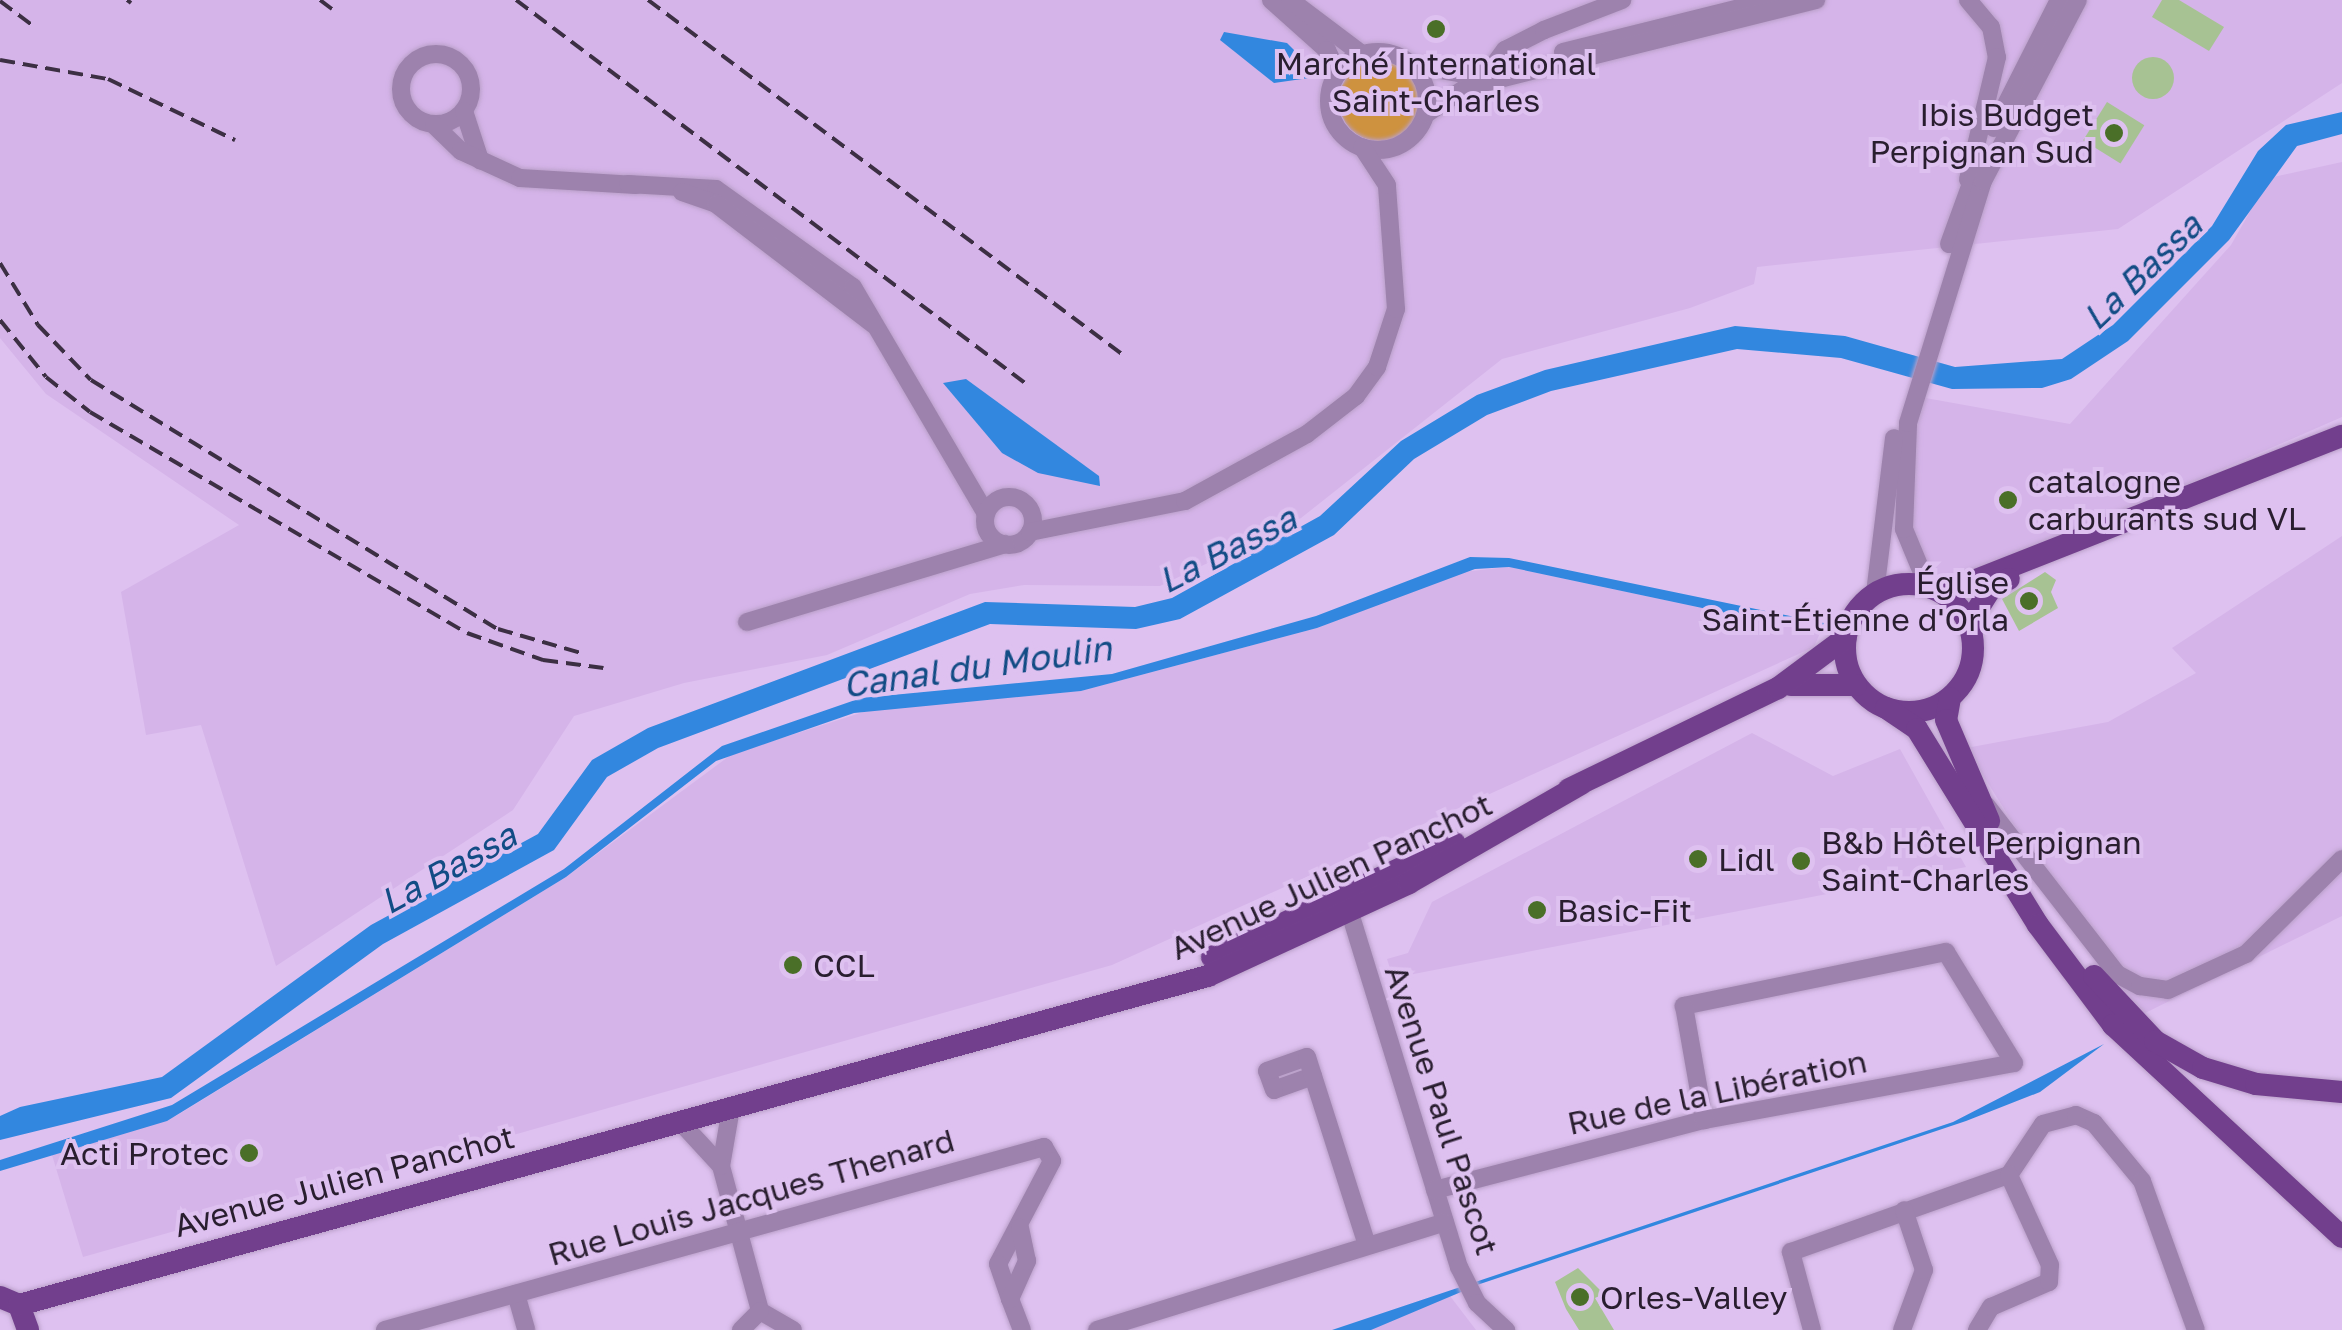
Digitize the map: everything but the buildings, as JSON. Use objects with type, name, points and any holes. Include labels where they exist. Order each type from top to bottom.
[{"type":"main road","points":[[2342,436],[2054,554],[1936,590],[1876,593],[1845,638],[1856,685],[1918,728],[2038,925],[2114,1025],[2342,1238]]},
{"type":"main road","points":[[2054,554],[1992,588],[1969,624],[1972,664],[1950,698],[1946,720],[1973,790],[2086,966],[2155,1041],[2228,1077],[2342,1092]]},
{"type":"main road","points":[[1936,590],[1969,624]]},
{"type":"main road","name":"Avenue Julien Panchot","points":[[608,1143],[685,1127],[1099,1005],[1347,903],[1778,688],[1845,638]]},
{"type":"main road","name":"Avenue Julien Panchot","points":[[1778,688],[1856,685]]},
{"type":"main road","points":[[1886,708],[1930,708],[1950,698]]},
{"type":"main road","name":"Avenue Julien Panchot","points":[[18,1313],[97,1282],[608,1143],[749,1098],[818,1088]]},
{"type":"street","points":[[1272,0],[1327,50],[1338,74],[1332,115],[1387,184]]},
{"type":"street","points":[[1290,0],[1364,55]]},
{"type":"street","points":[[1338,74],[1364,55],[1388,54],[1411,65],[1490,69],[1771,0]]},
{"type":"street","points":[[1728,27],[1816,0]]},
{"type":"street","points":[[747,622],[951,564],[1030,532],[1185,501],[1307,434],[1356,396],[1377,367],[1396,309],[1387,184],[1404,143],[1426,114],[1467,87],[1834,0]]},
{"type":"street","points":[[1925,347],[1998,57],[1991,27],[1968,0]]},
{"type":"street","points":[[1963,200],[2059,0]]},
{"type":"street","points":[[1876,593],[1911,392],[1925,347],[2003,132],[2043,74],[2078,0]]},
{"type":"street","points":[[1490,69],[1518,44],[1614,1]]},
{"type":"street","points":[[483,164],[464,111],[471,92],[467,72],[445,55],[426,56],[408,68],[401,90],[408,110],[434,124],[483,164],[520,178],[696,184],[736,198],[854,287],[963,463],[986,518],[1006,544]]},
{"type":"street","points":[[1411,65],[1425,87],[1426,114]]},
{"type":"street","points":[[434,124],[464,111]]},
{"type":"street","points":[[1362,148],[1404,143]]},
{"type":"street","points":[[1911,392],[1902,507],[1936,590]]},
{"type":"street","points":[[963,463],[1028,508],[1075,522]]},
{"type":"street","points":[[951,564],[986,518],[1009,497]]},
{"type":"street","points":[[1028,508],[1030,532]]},
{"type":"street","points":[[1973,790],[2118,974],[2140,986],[2168,990],[2246,954],[2342,859]]},
{"type":"street","name":"Avenue Paul Pascot","points":[[1347,903],[1445,1222],[1477,1304],[1506,1330]]},
{"type":"street","name":"Rue de la Libération","points":[[1435,1190],[1704,1120],[2014,1062],[1946,952],[1684,1006],[1704,1120]]},
{"type":"street","points":[[1313,1076],[1367,1245]]},
{"type":"street","points":[[730,1114],[721,1166],[760,1311],[793,1330]]},
{"type":"street","points":[[1812,1330],[1791,1252],[2009,1175],[2043,1124],[2076,1116],[2094,1123],[2142,1181],[2196,1330]]},
{"type":"street","points":[[685,1127],[721,1166]]},
{"type":"street","name":"Rue Louis Jacques Thenard","points":[[385,1330],[1044,1147],[1052,1161],[998,1264],[1022,1330]]},
{"type":"street","points":[[1977,1330],[1991,1307],[2050,1282],[2050,1265],[2009,1175]]},
{"type":"street","points":[[1902,1330],[1924,1270],[1904,1210]]},
{"type":"street","points":[[1098,1330],[1445,1222]]},
{"type":"street","points":[[516,1294],[526,1330]]},
{"type":"street","points":[[741,1330],[760,1311]]},
{"type":"shaded area","points":[[0,0],[2342,0],[2342,83],[2118,229],[1757,267],[1754,284],[1690,308],[1502,359],[1301,518],[1160,586],[1024,585],[970,594],[827,655],[684,683],[574,716],[513,810],[276,966],[201,725],[146,735],[121,592],[239,525],[46,394],[0,338]]},
{"type":"shaded area","points":[[1379,61],[1394,64],[1407,73],[1416,86],[1416,116],[1407,129],[1394,138],[1379,141],[1364,138],[1351,129],[1342,116],[1339,101],[1342,86],[1351,73],[1364,64]]},
{"type":"shaded area","points":[[2342,162],[2342,417],[1954,586],[1933,578],[1910,525],[1907,471],[1920,397],[2070,424],[2231,245],[2269,178]]},
{"type":"shaded area","points":[[2342,536],[2342,916],[2135,1018],[1966,748],[2108,722],[2196,673],[2172,648]]},
{"type":"shaded area","points":[[1509,567],[1820,633],[1814,647],[1112,965],[83,1257],[52,1155],[176,1116],[566,877],[732,754],[882,706],[1081,691],[1317,628],[1462,572]]},
{"type":"shaded area","points":[[1752,733],[1833,776],[1900,749],[1966,867],[1393,978],[1387,959],[1408,953],[1432,902]]},
{"type":"shaded area","points":[[1450,1296],[1476,1330],[1371,1330],[1401,1314]]},
{"type":"water","points":[[1224,32],[1287,43],[1310,66],[1309,78],[1274,83],[1220,40]]},
{"type":"water","points":[[2342,112],[2342,134],[2297,146],[2229,240],[2128,341],[2071,379],[2042,388],[1952,389],[1841,358],[1737,349],[1551,391],[1487,415],[1414,459],[1334,535],[1180,619],[1136,629],[990,624],[658,748],[607,777],[554,850],[383,944],[171,1098],[0,1140],[0,1116],[20,1107],[162,1077],[371,925],[538,834],[592,760],[648,728],[985,602],[1135,607],[1172,598],[1320,516],[1401,441],[1477,395],[1545,370],[1735,326],[1845,336],[1955,367],[2062,359],[2113,325],[2212,226],[2258,151],[2286,125]]},
{"type":"water","points":[[966,379],[1099,476],[1100,486],[1038,473],[1002,453],[943,383]]},
{"type":"water","points":[[1470,557],[1509,558],[1824,623],[1820,633],[1509,567],[1475,569],[1317,628],[1081,691],[854,713],[716,761],[566,877],[167,1121],[0,1171],[0,1160],[172,1105],[564,869],[722,746],[861,698],[1112,674],[1316,616]]},
{"type":"water","points":[[2104,1044],[2040,1092],[1966,1121],[1480,1284],[1371,1330],[1332,1330],[1953,1122]]},
{"type":"railway","points":[[127,0],[131,3]]},
{"type":"railway","points":[[320,0],[332,9]]},
{"type":"railway","points":[[516,0],[1029,386]]},
{"type":"railway","points":[[648,0],[1123,355]]},
{"type":"railway","points":[[0,1],[36,28]]},
{"type":"railway","points":[[0,60],[108,79],[235,140]]},
{"type":"railway","points":[[0,263],[38,325],[91,380],[498,629],[581,653]]},
{"type":"railway","points":[[0,320],[46,377],[90,412],[467,633],[543,660],[603,668]]},
{"type":"place","name":"Marché International Saint-Charles","points":[[1436,29]]},
{"type":"place","name":"Ibis Budget Perpignan Sud","points":[[2114,133]]},
{"type":"place","name":"catalogne carburants sud VL","points":[[2008,500]]},
{"type":"place","name":"Église Saint-Étienne d'Orla","points":[[2029,601]]},
{"type":"place","name":"Lidl","points":[[1698,859]]},
{"type":"place","name":"B&b Hôtel Perpignan Saint-Charles","points":[[1801,861]]},
{"type":"place","name":"Basic-Fit","points":[[1537,910]]},
{"type":"place","name":"CCL","points":[[793,965]]},
{"type":"place","name":"Acti Protec","points":[[249,1153]]},
{"type":"place","name":"Orles-Valley","points":[[1580,1297]]},
{"type":"water label","name":"La Bassa","points":[[2142,271]]},
{"type":"water label","name":"La Bassa","points":[[1227,549]]},
{"type":"water label","name":"Canal du Moulin","points":[[977,666]]},
{"type":"water label","name":"La Bassa","points":[[448,868]]}]
